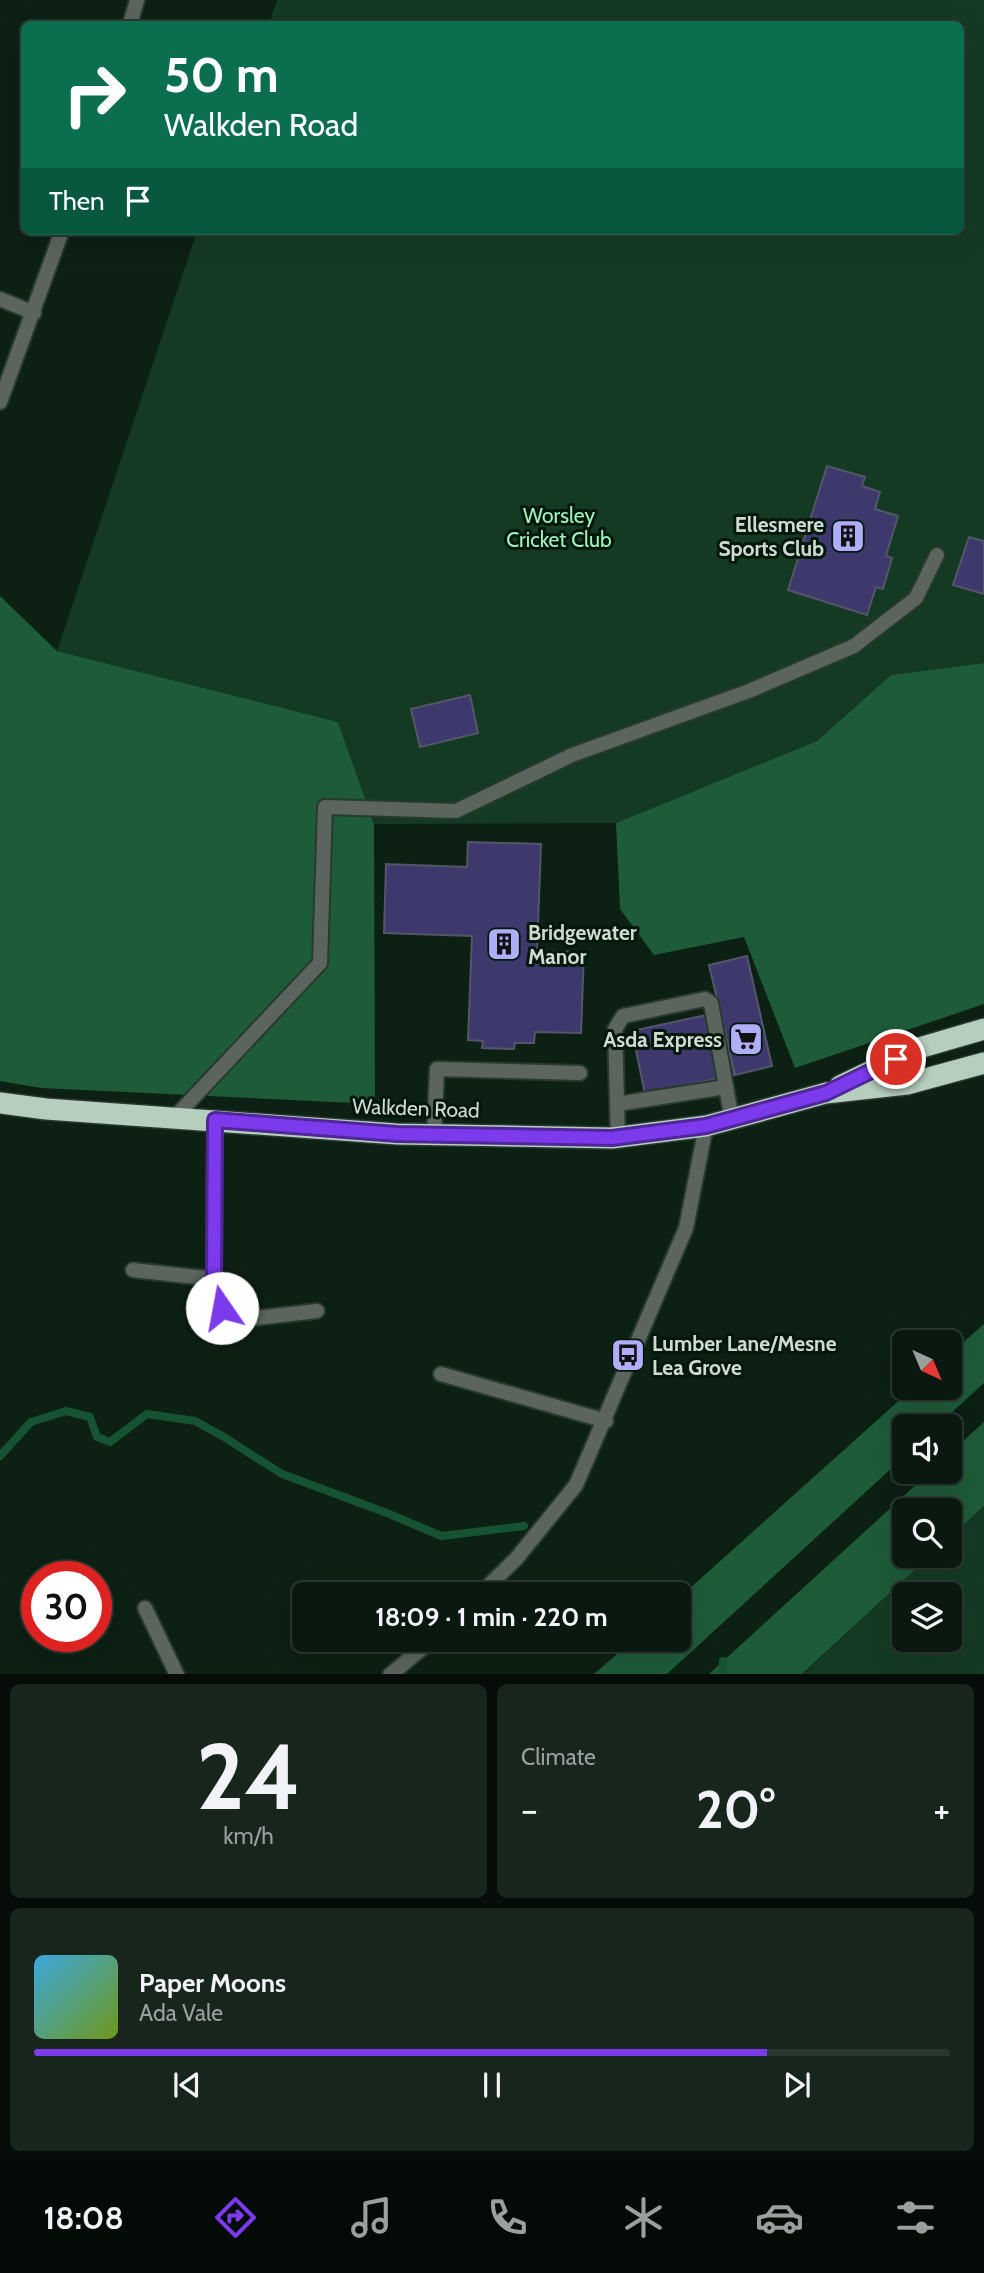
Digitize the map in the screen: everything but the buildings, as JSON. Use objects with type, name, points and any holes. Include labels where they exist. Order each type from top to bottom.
[{"type":"highway","name":"Walkden Road","points":[[826,1093],[919,1048],[984,1029]]},
{"type":"highway","name":"Walkden Road","points":[[0,1103],[46,1109],[434,1135],[618,1138],[706,1126],[826,1093],[907,1084],[984,1063]]},
{"type":"street","points":[[131,21],[137,0]]},
{"type":"street","points":[[0,402],[61,235]]},
{"type":"street","points":[[0,299],[34,313]]},
{"type":"street","points":[[175,1117],[320,963],[325,807],[456,811],[572,755],[749,691],[854,646],[916,598],[937,555]]},
{"type":"street","points":[[618,1138],[615,1028],[624,1016],[705,999],[711,1003],[732,1119]]},
{"type":"street","points":[[434,1135],[437,1069],[580,1073]]},
{"type":"street","points":[[617,1104],[726,1087]]},
{"type":"street","points":[[215,1120],[214,1279],[222,1308],[256,1318],[317,1311]]},
{"type":"street","points":[[492,1582],[516,1559],[576,1485],[606,1421],[686,1228],[706,1126]]},
{"type":"street","points":[[134,1270],[214,1279]]},
{"type":"street","points":[[441,1374],[606,1421]]},
{"type":"street","points":[[145,1608],[177,1674]]},
{"type":"street","points":[[391,1674],[418,1652]]},
{"type":"green space","name":"Worsley Cricket Club","points":[[277,0],[984,0],[984,663],[891,675],[817,741],[616,823],[374,824],[338,722],[57,651],[196,235],[964,235],[964,21],[270,21]]},
{"type":"green space","points":[[0,596],[57,651],[338,722],[374,824],[375,1104],[41,1088],[0,1081]]},
{"type":"green space","points":[[984,663],[984,1004],[795,1068],[744,937],[654,955],[620,909],[616,823],[817,741],[891,675]]},
{"type":"green space","points":[[984,1324],[984,1383],[950,1414],[892,1414],[892,1468],[667,1674],[594,1674],[619,1652],[691,1652],[691,1587],[900,1400],[962,1400],[962,1343]]},
{"type":"green space","points":[[984,1422],[984,1506],[962,1526],[962,1498],[902,1498],[917,1484],[962,1484],[962,1442]]},
{"type":"green space","points":[[984,1506],[984,1674],[803,1674],[892,1591],[892,1652],[962,1652],[962,1582],[902,1582],[917,1568],[962,1568],[962,1526]]},
{"type":"green space","points":[[892,1507],[892,1568],[917,1568],[902,1582],[892,1582],[892,1591],[802,1674],[709,1674]]},
{"type":"waterway","points":[[0,1456],[31,1422],[66,1411],[90,1417],[97,1437],[110,1442],[147,1414],[195,1421],[282,1474],[441,1536],[524,1526]]},
{"type":"waterway","points":[[723,1661],[723,1674]]},
{"type":"place","name":"Ellesmere Sports Club","points":[[848,536]]},
{"type":"place","name":"Bridgewater Manor","points":[[504,944]]},
{"type":"place","name":"Asda Express","points":[[746,1039]]},
{"type":"place","name":"Lumber Lane/Mesne Lea Grove","points":[[628,1355]]},
{"type":"route","points":[[222,1308],[214,1279],[215,1120],[397,1134],[612,1138],[706,1126],[826,1093],[896,1059]]}]
